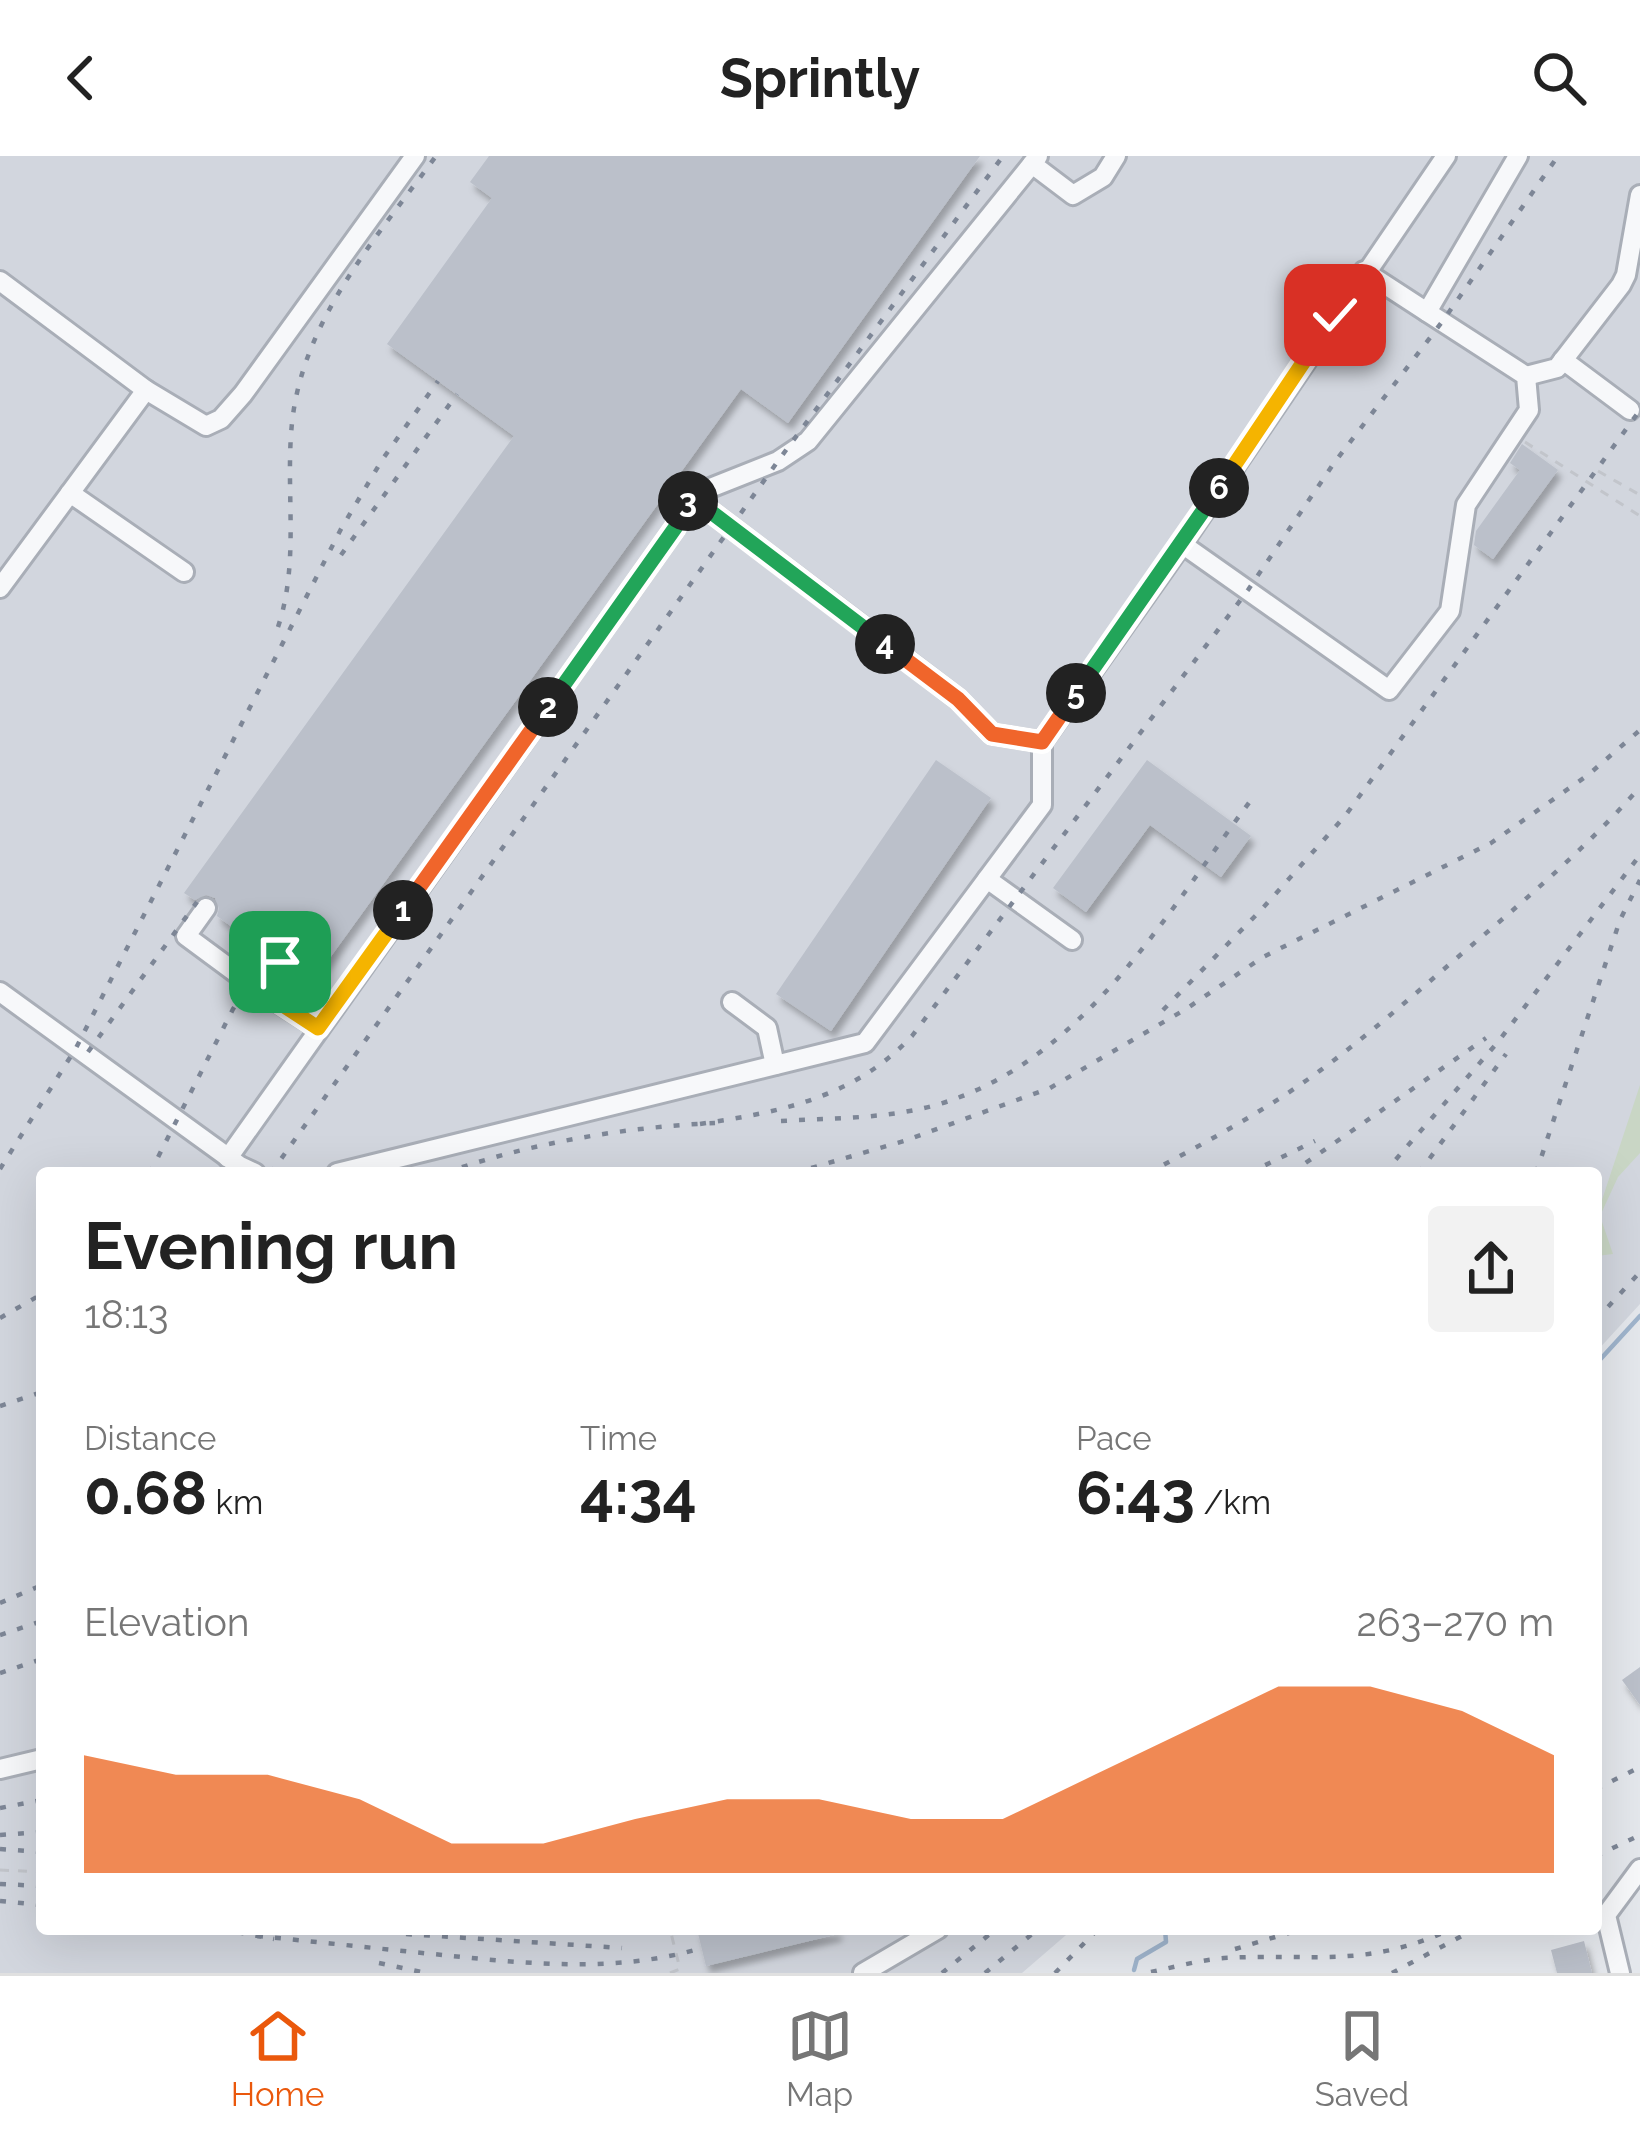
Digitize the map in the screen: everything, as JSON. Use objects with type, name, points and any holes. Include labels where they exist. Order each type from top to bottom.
[{"type":"street","points":[[0,281],[146,390],[206,426],[221,419],[283,341],[416,156]]},
{"type":"street","points":[[228,1158],[675,528],[690,496],[778,461],[808,440],[1035,160],[1073,195],[1103,177],[1116,156]]},
{"type":"street","points":[[361,1167],[865,1043],[1042,805],[1042,742],[1446,156]]},
{"type":"street","points":[[1426,312],[1518,156]]},
{"type":"street","points":[[1364,272],[1526,376],[1557,368],[1630,285],[1626,274],[1640,195]]},
{"type":"street","points":[[1563,360],[1630,410]]},
{"type":"street","points":[[1182,544],[1389,690],[1450,611],[1466,506],[1529,410],[1526,376]]},
{"type":"street","points":[[0,589],[146,390]]},
{"type":"street","points":[[70,493],[184,572]]},
{"type":"street","points":[[690,496],[958,699],[992,734],[1042,742]]},
{"type":"street","points":[[987,880],[1072,940]]},
{"type":"street","points":[[206,908],[186,937],[318,1028]]},
{"type":"street","points":[[260,990],[280,962]]},
{"type":"street","points":[[0,992],[244,1167]]},
{"type":"street","points":[[732,1002],[767,1028],[776,1065]]},
{"type":"street","points":[[0,1769],[36,1760]]},
{"type":"street","points":[[1620,1973],[1606,1915],[1640,1869]]},
{"type":"street","points":[[863,1973],[928,1935]]},
{"type":"path","points":[[1513,434],[1640,516]]},
{"type":"path","points":[[1598,471],[1640,495]]},
{"type":"path","points":[[0,1870],[36,1872]]},
{"type":"path","points":[[670,1973],[680,1970],[671,1935]]},
{"type":"shaded area","points":[[0,156],[1640,156],[1640,1304],[1602,1345],[1602,1167],[36,1167],[36,1935],[1066,1935],[1022,1973],[0,1973]]},
{"type":"green space","points":[[1640,1085],[1640,1153],[1618,1177],[1602,1212]]},
{"type":"green space","points":[[1602,1222],[1613,1254],[1602,1255]]},
{"type":"building","points":[[489,156],[980,156],[788,423],[741,389],[311,984],[291,970],[293,958],[287,951],[276,949],[269,954],[217,916],[215,898],[206,895],[195,900],[184,893],[514,436],[387,344],[492,198],[470,182]]},
{"type":"building","points":[[1522,444],[1558,470],[1493,559],[1474,545],[1476,531],[1520,470],[1510,463]]},
{"type":"building","points":[[936,760],[991,798],[831,1031],[776,994]]},
{"type":"building","points":[[1147,760],[1251,836],[1221,877],[1150,825],[1086,912],[1053,888]]},
{"type":"building","points":[[1640,1667],[1640,1705],[1622,1680]]},
{"type":"building","points":[[698,1935],[834,1935],[706,1966]]},
{"type":"building","points":[[1584,1941],[1592,1973],[1557,1973],[1551,1950]]},
{"type":"waterway","points":[[1602,1357],[1640,1316]]},
{"type":"waterway","points":[[1134,1970],[1137,1959],[1166,1942],[1165,1935]]},
{"type":"railway","points":[[278,627],[290,551],[292,423],[311,349],[346,281],[436,156]]},
{"type":"railway","points":[[275,1167],[778,461],[1003,156]]},
{"type":"railway","points":[[700,1124],[787,1107],[841,1088],[890,1057],[912,1036],[1248,590],[1334,463],[1442,322],[1558,156]]},
{"type":"railway","points":[[0,1169],[76,1048],[341,529],[438,381]]},
{"type":"railway","points":[[341,555],[457,394]]},
{"type":"railway","points":[[1163,1010],[1345,816],[1640,410]]},
{"type":"railway","points":[[815,1167],[904,1141],[1050,1088],[1186,1009],[1263,957],[1491,843],[1588,775],[1640,730]]},
{"type":"railway","points":[[1159,1167],[1269,1105],[1350,1048],[1538,888],[1640,787]]},
{"type":"railway","points":[[781,1121],[917,1110],[988,1085],[1035,1056],[1116,980],[1251,800]]},
{"type":"railway","points":[[1389,1167],[1498,1042],[1640,855]]},
{"type":"railway","points":[[1538,1167],[1620,920],[1640,880]]},
{"type":"railway","points":[[88,1052],[197,902]]},
{"type":"railway","points":[[153,1167],[233,1009],[270,954]]},
{"type":"railway","points":[[1300,1167],[1486,1038]]},
{"type":"railway","points":[[1423,1167],[1506,1054]]},
{"type":"railway","points":[[464,1167],[578,1138],[715,1123]]},
{"type":"railway","points":[[1261,1167],[1315,1141]]},
{"type":"railway","points":[[1602,1313],[1640,1272]]},
{"type":"railway","points":[[0,1318],[36,1297]]},
{"type":"railway","points":[[0,1406],[36,1394]]},
{"type":"railway","points":[[0,1603],[36,1588]]},
{"type":"railway","points":[[0,1635],[36,1623]]},
{"type":"railway","points":[[0,1673],[36,1661]]},
{"type":"railway","points":[[1602,1786],[1640,1767]]},
{"type":"railway","points":[[0,1808],[36,1801]]},
{"type":"railway","points":[[0,1835],[36,1832]]},
{"type":"railway","points":[[1602,1853],[1640,1835]]},
{"type":"railway","points":[[0,1849],[36,1852]]},
{"type":"railway","points":[[0,1884],[36,1886]]},
{"type":"railway","points":[[0,1901],[36,1904]]},
{"type":"railway","points":[[252,1935],[274,1939]]},
{"type":"railway","points":[[421,1935],[622,1948]]},
{"type":"railway","points":[[942,1973],[989,1935]]},
{"type":"railway","points":[[985,1973],[1031,1935]]},
{"type":"railway","points":[[1055,1973],[1092,1935]]},
{"type":"railway","points":[[1235,1949],[1282,1935]]},
{"type":"railway","points":[[1151,1972],[1224,1958],[1365,1954],[1438,1935]]},
{"type":"railway","points":[[1392,1973],[1464,1935]]},
{"type":"railway","points":[[257,1936],[573,1964],[638,1961],[702,1948]]},
{"type":"railway","points":[[379,1963],[426,1973]]},
{"type":"route","points":[[280,962],[260,990],[318,1028],[675,528],[690,496],[958,699],[992,734],[1042,742],[1335,315]]}]
